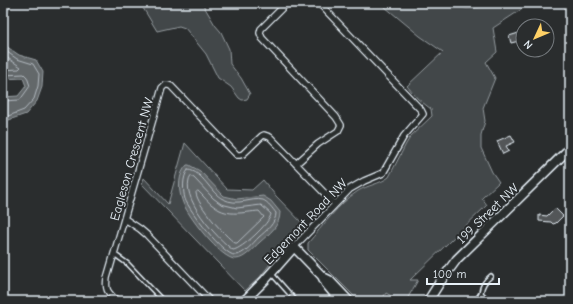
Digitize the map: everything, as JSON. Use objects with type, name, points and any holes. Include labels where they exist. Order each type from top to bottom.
[{"type":"main road","name":"199 Street NW","points":[[428,301],[443,277],[457,259],[570,148]]},
{"type":"main road","name":"Edgemont Road NW","points":[[244,301],[294,247]]},
{"type":"main road","points":[[294,247],[322,276],[326,284],[344,300]]},
{"type":"street","points":[[287,3],[261,29],[260,33],[262,38],[336,116],[341,124],[338,131],[318,144],[296,164]]},
{"type":"street","name":"Edgemont Road NW","points":[[294,247],[350,189],[357,184],[383,173],[404,136],[423,114],[421,110],[319,3]]},
{"type":"street","name":"Eagleson Crescent NW","points":[[117,301],[108,292],[106,286],[162,88],[165,85],[170,86],[237,155],[240,156],[243,154],[264,135],[270,137],[335,204]]},
{"type":"street","points":[[125,219],[147,235],[210,301]]},
{"type":"lane","points":[[114,254],[128,264],[163,301]]},
{"type":"lane","points":[[271,273],[295,301]]},
{"type":"lane","points":[[476,301],[481,293],[484,283],[491,276]]},
{"type":"lane","points":[[481,293],[489,301]]},
{"type":"shaded area","points":[[140,3],[202,3],[221,32],[229,49],[230,64],[241,78],[250,94],[247,99],[242,100],[239,98],[231,87],[218,78],[206,54],[185,28],[179,26],[157,31]]},
{"type":"shaded area","points":[[384,3],[526,3],[522,9],[493,28],[497,52],[486,62],[495,78],[483,108],[485,121],[481,135],[481,148],[492,172],[499,182],[482,198],[487,205],[410,280],[418,280],[406,301],[400,301],[386,293],[381,301],[359,301],[308,250],[308,243],[337,209],[351,196],[362,189],[389,177],[411,136],[432,116],[431,109],[418,99],[407,86],[443,52],[420,36],[385,7]]},
{"type":"shaded area","points":[[185,143],[227,189],[252,190],[263,180],[305,226],[280,251],[260,277],[245,291],[142,184],[144,178],[168,204]]},
{"type":"water","points":[[3,3],[9,3],[9,8],[3,27]]},
{"type":"water","points":[[3,44],[19,55],[36,60],[43,72],[42,87],[37,101],[26,114],[3,122],[3,97],[18,96],[26,86],[23,78],[3,79]]},
{"type":"water","points":[[187,165],[200,171],[224,196],[237,199],[263,196],[271,201],[280,212],[280,217],[274,229],[243,257],[236,259],[230,258],[214,245],[205,235],[190,215],[182,200],[180,191],[180,177]]},
{"type":"building","points":[[515,34],[515,42],[511,43],[509,36]]},
{"type":"building","points":[[511,135],[515,142],[506,146],[509,151],[503,154],[497,141]]},
{"type":"building","points":[[555,208],[563,216],[556,223],[553,224],[551,222],[539,221],[539,215],[547,216]]},
{"type":"waterway","points":[[453,3],[463,8],[486,5],[503,6],[513,3]]}]
